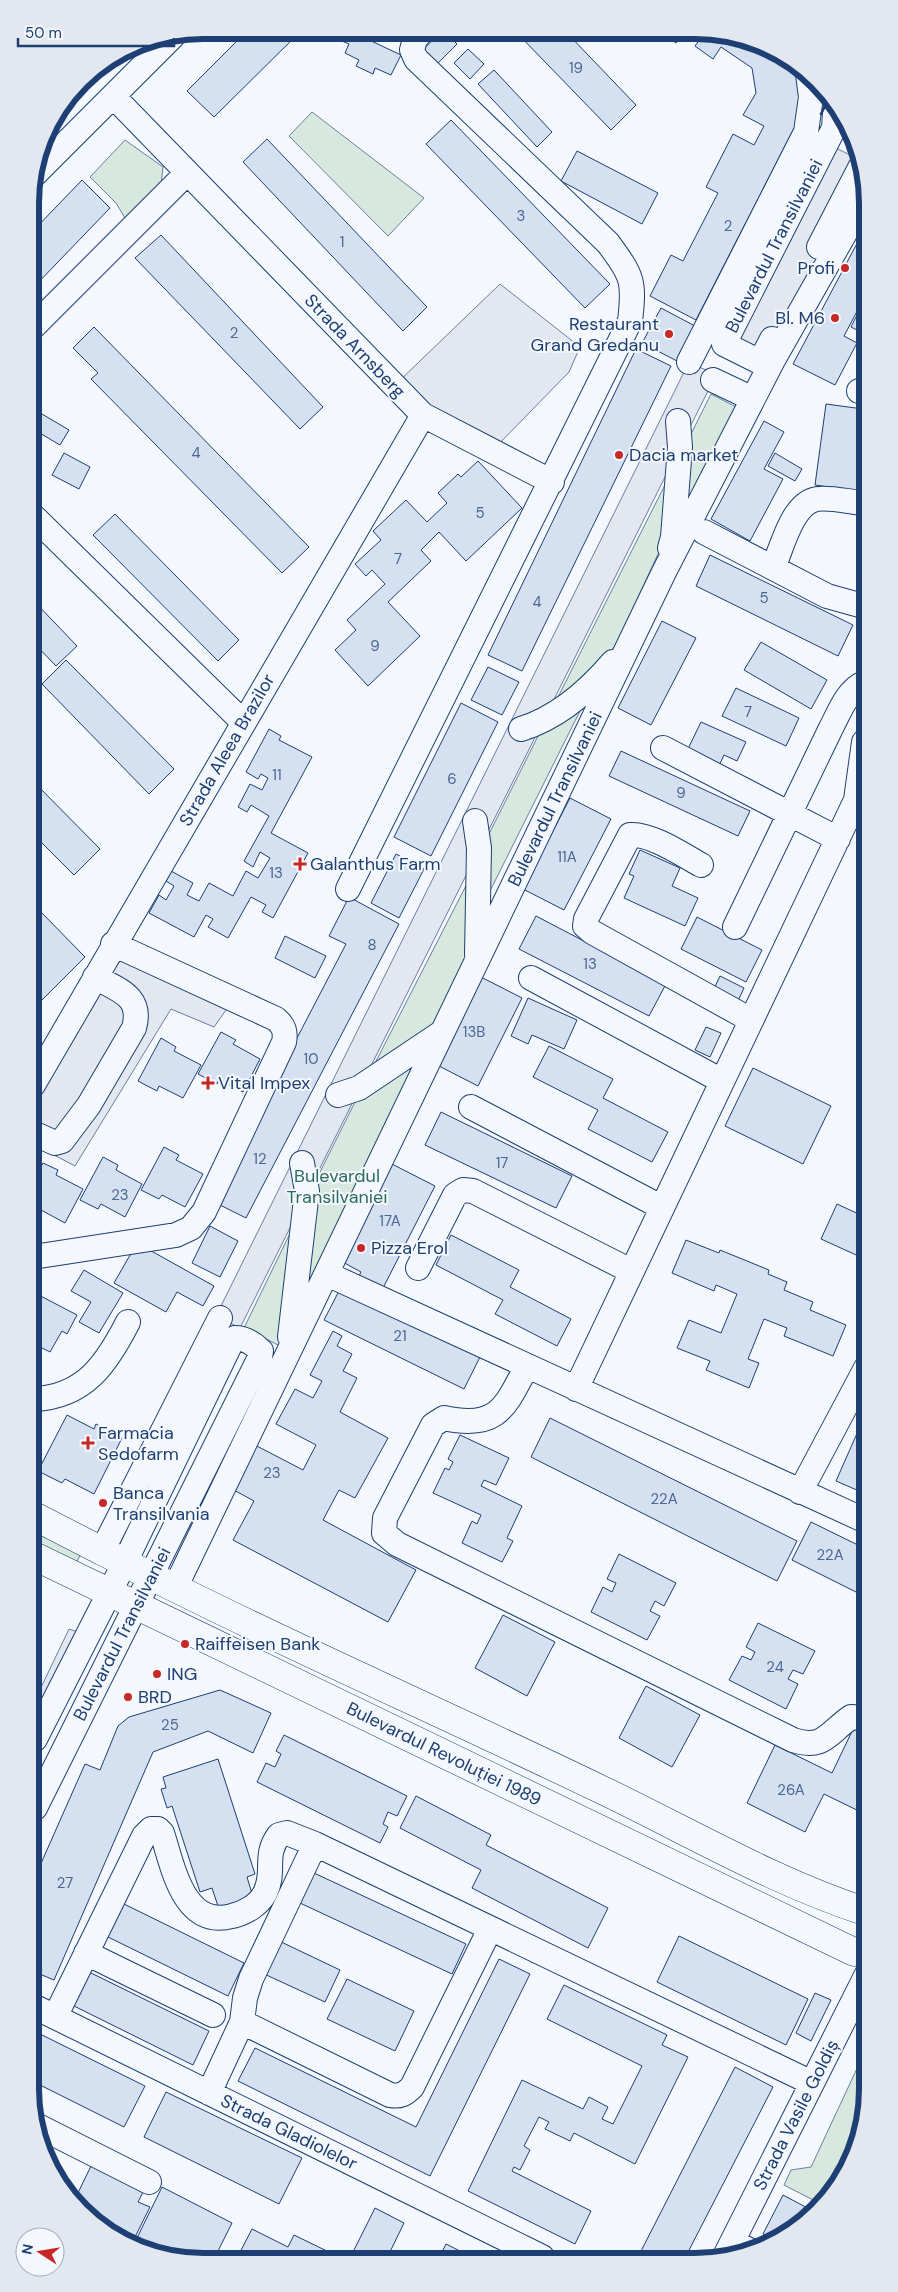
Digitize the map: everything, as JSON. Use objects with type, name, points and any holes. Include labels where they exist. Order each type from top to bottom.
[{"type":"main road","name":"Bulevardul Revoluției 1989","points":[[39,1519],[150,1576],[600,1789],[820,1896],[859,1909]]},
{"type":"main road","name":"Bulevardul Revoluției 1989","points":[[39,1558],[771,1910],[859,1963]]},
{"type":"main road","points":[[859,1924],[854,1934],[859,1951]]},
{"type":"street","points":[[348,889],[552,482],[630,321],[634,291],[627,268],[608,243],[416,59],[412,50],[414,39]]},
{"type":"street","points":[[43,166],[166,43]]},
{"type":"street","name":"Bulevardul Transilvaniei","points":[[690,362],[806,132],[811,97],[810,86]]},
{"type":"street","name":"Strada Arnsberg","points":[[112,96],[423,415],[552,482]]},
{"type":"street","name":"Bulevardul Transilvaniei","points":[[837,121],[724,344],[760,362],[857,174]]},
{"type":"street","points":[[39,321],[186,174]]},
{"type":"street","name":"Bulevardul Transilvaniei","points":[[175,1588],[664,572],[753,399],[859,208]]},
{"type":"street","points":[[713,380],[753,399]]},
{"type":"street","name":"Strada Aleea Brazilor","points":[[39,1075],[423,415]]},
{"type":"street","name":"Bulevardul Transilvaniei","points":[[664,572],[673,537],[680,447],[678,421]]},
{"type":"street","points":[[773,568],[796,513],[804,504],[817,499],[859,503]]},
{"type":"street","points":[[39,522],[243,722]]},
{"type":"street","points":[[704,532],[827,596],[859,605]]},
{"type":"street","name":"Bulevardul Transilvaniei","points":[[521,729],[542,723],[599,678],[633,637]]},
{"type":"street","points":[[735,927],[789,813],[847,698],[859,685]]},
{"type":"street","points":[[663,748],[838,839]]},
{"type":"street","points":[[576,1389],[661,1207],[838,839],[859,802]]},
{"type":"street","name":"Bulevardul Transilvaniei","points":[[475,821],[479,848],[477,960]]},
{"type":"street","points":[[701,865],[654,840],[638,834],[630,835],[586,919],[585,926],[592,932],[751,1020]]},
{"type":"street","points":[[39,1256],[176,1235],[191,1228],[204,1212],[284,1042],[286,1034],[283,1025],[276,1019],[114,944]]},
{"type":"street","points":[[39,1136],[55,1143],[62,1141],[89,1105],[134,1028],[137,1016],[135,1005],[126,995],[95,977]]},
{"type":"street","points":[[531,978],[722,1081]]},
{"type":"street","points":[[338,1095],[359,1088],[443,1032]]},
{"type":"street","points":[[471,1107],[661,1207]]},
{"type":"street","name":"Bulevardul Transilvaniei","points":[[287,1356],[307,1191],[302,1163]]},
{"type":"street","points":[[418,1268],[455,1195],[464,1190],[472,1191],[631,1271]]},
{"type":"street","points":[[327,1274],[859,1518]]},
{"type":"street","name":"Bulevardul Transilvaniei","points":[[39,1729],[108,1593],[108,1555],[220,1318]]},
{"type":"street","points":[[39,1398],[68,1393],[93,1376],[112,1353],[128,1322]]},
{"type":"street","name":"Bulevardul Transilvaniei","points":[[39,1800],[260,1357],[261,1351],[256,1345],[241,1338],[235,1338],[231,1343],[108,1555]]},
{"type":"street","points":[[527,1366],[506,1405],[493,1416],[463,1422],[444,1418],[433,1425],[385,1518],[384,1533],[397,1544],[793,1740],[806,1744],[821,1742],[851,1717],[859,1718]]},
{"type":"street","points":[[800,1492],[859,1381]]},
{"type":"street","points":[[45,2012],[86,1953],[144,1836],[151,1829],[158,1829],[162,1833],[178,1884],[187,1901],[204,1914],[222,1919],[250,1910],[264,1894],[271,1877],[269,1858],[273,1843],[278,1835],[287,1833],[315,1844],[812,2083]]},
{"type":"street","points":[[209,2093],[242,2022],[245,1998],[251,1979],[315,1844]]},
{"type":"street","points":[[242,2022],[390,2095],[404,2094],[412,2087],[490,1929]]},
{"type":"street","points":[[86,1953],[213,2016]]},
{"type":"street","name":"Strada Vasile Goldiș","points":[[737,2248],[859,1974]]},
{"type":"street","name":"Strada Gladiolelor","points":[[45,2012],[534,2253]]},
{"type":"street","points":[[43,2129],[149,2182]]},
{"type":"green space","points":[[312,112],[424,198],[388,236],[289,136]]},
{"type":"green space","points":[[125,140],[163,167],[158,211],[128,223],[116,203],[90,177]]},
{"type":"green space","points":[[711,394],[736,407],[682,513],[688,440]]},
{"type":"green space","points":[[673,469],[665,539],[616,645],[598,669],[556,701]]},
{"type":"green space","points":[[588,695],[487,897],[484,844],[539,734]]},
{"type":"green space","points":[[474,870],[471,956],[435,1030],[370,1073]]},
{"type":"green space","name":"Bulevardul Transilvaniei","points":[[426,1052],[300,1314],[316,1180],[359,1094]]},
{"type":"green space","name":"Bulevardul Transilvaniei","points":[[298,1217],[282,1347],[244,1328]]},
{"type":"green space","points":[[39,1530],[82,1552],[76,1563],[39,1544]]},
{"type":"green space","points":[[859,2064],[859,2100],[851,2142],[837,2171],[815,2201],[784,2185],[791,2170],[811,2167]]},
{"type":"shaded area","points":[[818,139],[853,156],[858,185],[762,373],[711,346]]},
{"type":"shaded area","points":[[500,284],[580,347],[569,372],[492,451],[394,386]]},
{"type":"shaded area","name":"Bulevardul Transilvaniei","points":[[689,362],[716,375],[240,1328],[216,1316]]},
{"type":"shaded area","points":[[113,944],[233,1000],[214,1027],[171,1009],[75,1166],[39,1147],[39,1074]]},
{"type":"shaded area","points":[[69,1629],[87,1635],[39,1731],[39,1692]]},
{"type":"building","points":[[239,39],[293,39],[214,117],[187,91]]},
{"type":"building","points":[[337,39],[367,39],[401,55],[391,75],[375,68],[373,74],[356,66],[359,60],[345,53],[349,44]]},
{"type":"building","points":[[433,39],[452,39],[457,44],[438,63],[424,49]]},
{"type":"building","points":[[523,39],[573,39],[636,105],[611,130]]},
{"type":"building","points":[[670,39],[679,39],[676,43]]},
{"type":"building","points":[[700,39],[717,40],[748,47],[768,56],[801,77],[807,103],[696,320],[650,296],[671,255],[683,261],[718,193],[706,187],[733,134],[754,145],[764,126],[743,115],[756,93],[752,68],[721,47],[713,59],[695,46]]},
{"type":"building","points":[[468,49],[484,64],[470,79],[454,63]]},
{"type":"building","points":[[494,70],[552,132],[537,147],[478,84]]},
{"type":"building","points":[[451,120],[610,284],[585,308],[426,144]]},
{"type":"building","points":[[267,139],[427,307],[403,331],[243,162]]},
{"type":"building","points":[[577,151],[658,193],[642,224],[561,181]]},
{"type":"building","points":[[82,180],[110,208],[39,282],[39,225]]},
{"type":"building","points":[[161,235],[323,407],[300,429],[135,258]]},
{"type":"building","name":"Bl. M6","points":[[859,240],[859,308],[844,336],[857,343],[835,385],[793,364]]},
{"type":"building","name":"Restaurant Grand Gredanu","points":[[661,308],[695,326],[677,361],[642,343]]},
{"type":"building","points":[[859,311],[859,331],[851,327]]},
{"type":"building","points":[[94,327],[309,547],[282,573],[91,379],[98,373],[73,348]]},
{"type":"building","points":[[636,349],[671,366],[522,671],[488,655]]},
{"type":"building","points":[[826,404],[859,408],[859,491],[815,485]]},
{"type":"building","points":[[42,414],[69,430],[60,445],[39,433],[39,419]]},
{"type":"building","points":[[764,421],[784,432],[764,469],[783,479],[750,541],[711,519]]},
{"type":"building","points":[[64,453],[90,467],[79,489],[52,475]]},
{"type":"building","points":[[775,453],[802,469],[795,481],[768,466]]},
{"type":"building","points":[[478,461],[522,508],[466,561],[439,532],[421,550],[431,561],[388,602],[420,636],[368,686],[335,650],[356,630],[347,620],[385,584],[372,570],[366,576],[355,564],[381,540],[373,531],[406,500],[427,522],[447,503],[438,493],[458,474],[461,477]]},
{"type":"building","points":[[115,514],[239,640],[218,661],[93,535]]},
{"type":"building","points":[[710,555],[853,625],[838,656],[696,586]]},
{"type":"building","points":[[39,606],[77,646],[56,666],[39,648]]},
{"type":"building","points":[[662,621],[696,638],[651,725],[618,708]]},
{"type":"building","points":[[761,642],[827,680],[811,709],[744,670]]},
{"type":"building","points":[[66,660],[174,769],[149,794],[42,684]]},
{"type":"building","points":[[488,667],[519,682],[502,715],[471,700]]},
{"type":"building","points":[[736,688],[799,718],[786,746],[722,716]]},
{"type":"building","points":[[461,703],[498,722],[431,856],[394,837]]},
{"type":"building","points":[[701,722],[746,742],[737,761],[724,755],[718,768],[686,753]]},
{"type":"building","points":[[269,729],[281,736],[279,740],[312,757],[271,833],[308,853],[273,918],[262,912],[266,905],[251,897],[228,938],[208,927],[213,919],[206,915],[194,937],[149,913],[159,895],[166,900],[174,886],[166,881],[171,871],[193,883],[187,895],[199,901],[209,883],[233,896],[246,871],[258,878],[270,858],[260,852],[253,867],[244,861],[269,816],[251,805],[247,812],[238,807],[250,784],[262,790],[268,778],[261,774],[258,779],[246,772]]},
{"type":"building","points":[[621,751],[750,811],[738,836],[609,776]]},
{"type":"building","points":[[39,787],[100,849],[74,875],[39,840]]},
{"type":"building","points":[[570,798],[611,819],[564,910],[523,889]]},
{"type":"building","points":[[640,850],[680,868],[672,886],[698,898],[685,926],[624,898],[634,876],[629,874]]},
{"type":"building","points":[[396,854],[424,869],[399,918],[371,903]]},
{"type":"building","points":[[349,897],[399,924],[246,1218],[212,1201],[346,944],[329,936]]},
{"type":"building","points":[[41,912],[85,957],[39,1003],[39,914]]},
{"type":"building","points":[[536,916],[666,984],[649,1016],[519,949]]},
{"type":"building","points":[[697,917],[762,950],[746,982],[681,949]]},
{"type":"building","points":[[285,936],[326,956],[315,978],[275,958]]},
{"type":"building","points":[[479,976],[522,998],[478,1086],[435,1064]]},
{"type":"building","points":[[720,976],[744,988],[736,1005],[712,993]]},
{"type":"building","points":[[528,998],[577,1020],[564,1049],[532,1035],[528,1044],[511,1036]]},
{"type":"building","points":[[706,1027],[721,1033],[710,1057],[695,1050]]},
{"type":"building","points":[[221,1032],[236,1040],[233,1044],[260,1059],[243,1092],[219,1079],[217,1084],[198,1074]]},
{"type":"building","points":[[161,1038],[176,1047],[174,1051],[201,1065],[183,1098],[159,1086],[157,1091],[138,1081]]},
{"type":"building","points":[[549,1046],[613,1079],[603,1098],[668,1132],[652,1162],[588,1129],[598,1110],[533,1077]]},
{"type":"building","points":[[753,1068],[831,1106],[803,1164],[725,1126]]},
{"type":"building","points":[[441,1112],[572,1176],[556,1208],[425,1145]]},
{"type":"building","points":[[164,1147],[179,1155],[176,1160],[203,1174],[185,1207],[162,1195],[159,1199],[141,1190]]},
{"type":"building","points":[[103,1157],[118,1165],[116,1170],[142,1184],[125,1217],[101,1204],[98,1209],[80,1200]]},
{"type":"building","points":[[388,1162],[435,1186],[382,1290],[358,1278],[361,1272],[339,1260]]},
{"type":"building","points":[[43,1163],[58,1170],[56,1175],[83,1189],[65,1223],[41,1210],[39,1214],[39,1171]]},
{"type":"building","points":[[837,1204],[859,1214],[859,1256],[821,1239]]},
{"type":"building","points":[[210,1226],[238,1241],[220,1277],[192,1263]]},
{"type":"building","points":[[451,1235],[519,1270],[510,1287],[571,1319],[557,1346],[495,1314],[503,1300],[436,1265]]},
{"type":"building","points":[[686,1240],[719,1253],[720,1250],[769,1270],[768,1274],[787,1282],[784,1290],[813,1302],[810,1310],[846,1325],[833,1356],[784,1336],[787,1328],[764,1319],[748,1359],[759,1363],[749,1388],[706,1370],[710,1361],[677,1348],[689,1320],[721,1333],[737,1294],[716,1285],[714,1291],[672,1273]]},
{"type":"building","points":[[137,1243],[214,1286],[203,1306],[177,1292],[166,1312],[114,1283]]},
{"type":"building","points":[[84,1270],[123,1293],[99,1333],[79,1322],[91,1302],[71,1291]]},
{"type":"building","points":[[340,1289],[480,1357],[464,1389],[324,1320]]},
{"type":"building","points":[[39,1295],[77,1315],[67,1334],[62,1331],[50,1352],[39,1346]]},
{"type":"building","points":[[333,1331],[342,1336],[337,1346],[352,1354],[343,1371],[357,1378],[340,1412],[388,1438],[355,1498],[339,1490],[323,1520],[416,1570],[388,1622],[233,1540],[254,1501],[232,1489],[255,1445],[303,1470],[316,1445],[276,1424],[295,1389],[313,1398],[322,1381],[310,1375]]},
{"type":"building","points":[[67,1415],[94,1429],[96,1424],[122,1438],[94,1494],[65,1479],[62,1483],[39,1472]]},
{"type":"building","points":[[550,1418],[797,1541],[777,1581],[531,1457]]},
{"type":"building","points":[[859,1429],[859,1491],[836,1481]]},
{"type":"building","points":[[460,1435],[509,1458],[496,1485],[484,1480],[481,1486],[522,1506],[507,1538],[513,1541],[502,1562],[462,1543],[472,1521],[477,1524],[481,1515],[433,1493],[445,1468],[449,1470],[453,1462],[448,1459]]},
{"type":"building","points":[[811,1522],[859,1546],[859,1594],[792,1560]]},
{"type":"building","points":[[619,1554],[676,1583],[664,1606],[655,1601],[650,1611],[660,1616],[647,1640],[591,1612],[603,1587],[612,1592],[616,1583],[607,1579]]},
{"type":"building","points":[[503,1615],[555,1642],[527,1696],[475,1668]]},
{"type":"building","points":[[758,1623],[815,1651],[803,1674],[793,1670],[788,1679],[798,1684],[786,1709],[729,1680],[742,1656],[751,1660],[755,1652],[746,1647]]},
{"type":"building","points":[[646,1686],[700,1715],[672,1767],[619,1738]]},
{"type":"building","points":[[220,1690],[271,1713],[253,1753],[208,1731],[153,1752],[54,1980],[39,1974],[39,1868],[85,1764],[100,1770],[118,1726],[129,1717]]},
{"type":"building","points":[[855,1725],[859,1727],[859,1811],[824,1794],[805,1832],[747,1803],[775,1745],[832,1773]]},
{"type":"building","points":[[284,1735],[407,1796],[397,1816],[388,1812],[383,1824],[388,1827],[380,1843],[257,1782],[266,1763],[275,1767],[281,1754],[276,1751]]},
{"type":"building","points":[[218,1759],[255,1874],[247,1877],[253,1897],[219,1909],[212,1888],[200,1892],[172,1806],[167,1808],[161,1789],[166,1788],[163,1777]]},
{"type":"building","points":[[416,1796],[491,1835],[486,1845],[608,1908],[588,1948],[472,1888],[481,1870],[400,1828]]},
{"type":"building","points":[[314,1873],[466,1944],[452,1974],[300,1903]]},
{"type":"building","points":[[122,1903],[244,1963],[228,1996],[106,1936]]},
{"type":"building","points":[[679,1936],[808,1999],[786,2045],[657,1982]]},
{"type":"building","points":[[277,1940],[340,1970],[325,2002],[262,1973]]},
{"type":"building","points":[[499,1959],[530,1974],[430,2176],[238,2081],[255,2048],[416,2127]]},
{"type":"building","points":[[87,1971],[209,2031],[193,2065],[70,2004]]},
{"type":"building","points":[[347,1979],[414,2011],[395,2051],[327,2019]]},
{"type":"building","points":[[564,1985],[667,2035],[662,2045],[688,2057],[635,2164],[574,2133],[570,2141],[545,2129],[549,2122],[539,2117],[524,2146],[530,2150],[520,2170],[514,2167],[512,2171],[591,2211],[575,2244],[468,2191],[522,2080],[583,2109],[589,2097],[608,2107],[602,2119],[613,2124],[642,2066],[547,2019]]},
{"type":"building","points":[[815,1993],[831,2000],[811,2041],[796,2033]]},
{"type":"building","points":[[39,2033],[145,2086],[124,2127],[39,2084]]},
{"type":"building","points":[[735,2067],[773,2087],[688,2253],[640,2253]]},
{"type":"building","points":[[166,2092],[302,2158],[279,2204],[144,2137]]},
{"type":"building","points":[[91,2166],[143,2192],[138,2202],[150,2207],[134,2238],[112,2226],[95,2213],[77,2195]]},
{"type":"building","points":[[162,2187],[232,2223],[217,2253],[192,2253],[171,2250],[150,2245],[137,2239]]},
{"type":"building","points":[[783,2195],[808,2208],[786,2226],[767,2236],[763,2234]]},
{"type":"building","points":[[375,2208],[404,2223],[389,2253],[352,2253]]},
{"type":"building","points":[[252,2229],[288,2247],[294,2235],[331,2253],[240,2253]]},
{"type":"building","points":[[446,2244],[464,2253],[442,2253]]},
{"type":"wall","points":[[821,114],[826,104]]},
{"type":"place","name":"Profi","points":[[845,268]]},
{"type":"place","name":"Bl. M6","points":[[835,318]]},
{"type":"place","name":"Restaurant Grand Gredanu","points":[[669,334]]},
{"type":"place","name":"Dacia market","points":[[619,455]]},
{"type":"place","name":"Galanthus Farm","points":[[300,864]]},
{"type":"place","name":"Vital Impex","points":[[208,1083]]},
{"type":"place","name":"Pizza Erol","points":[[361,1248]]},
{"type":"place","name":"Farmacia Sedofarm","points":[[88,1443]]},
{"type":"place","name":"Banca Transilvania","points":[[103,1503]]},
{"type":"place","name":"Raiffeisen Bank","points":[[185,1644]]},
{"type":"place","name":"ING","points":[[157,1674]]},
{"type":"place","name":"BRD","points":[[128,1697]]}]
